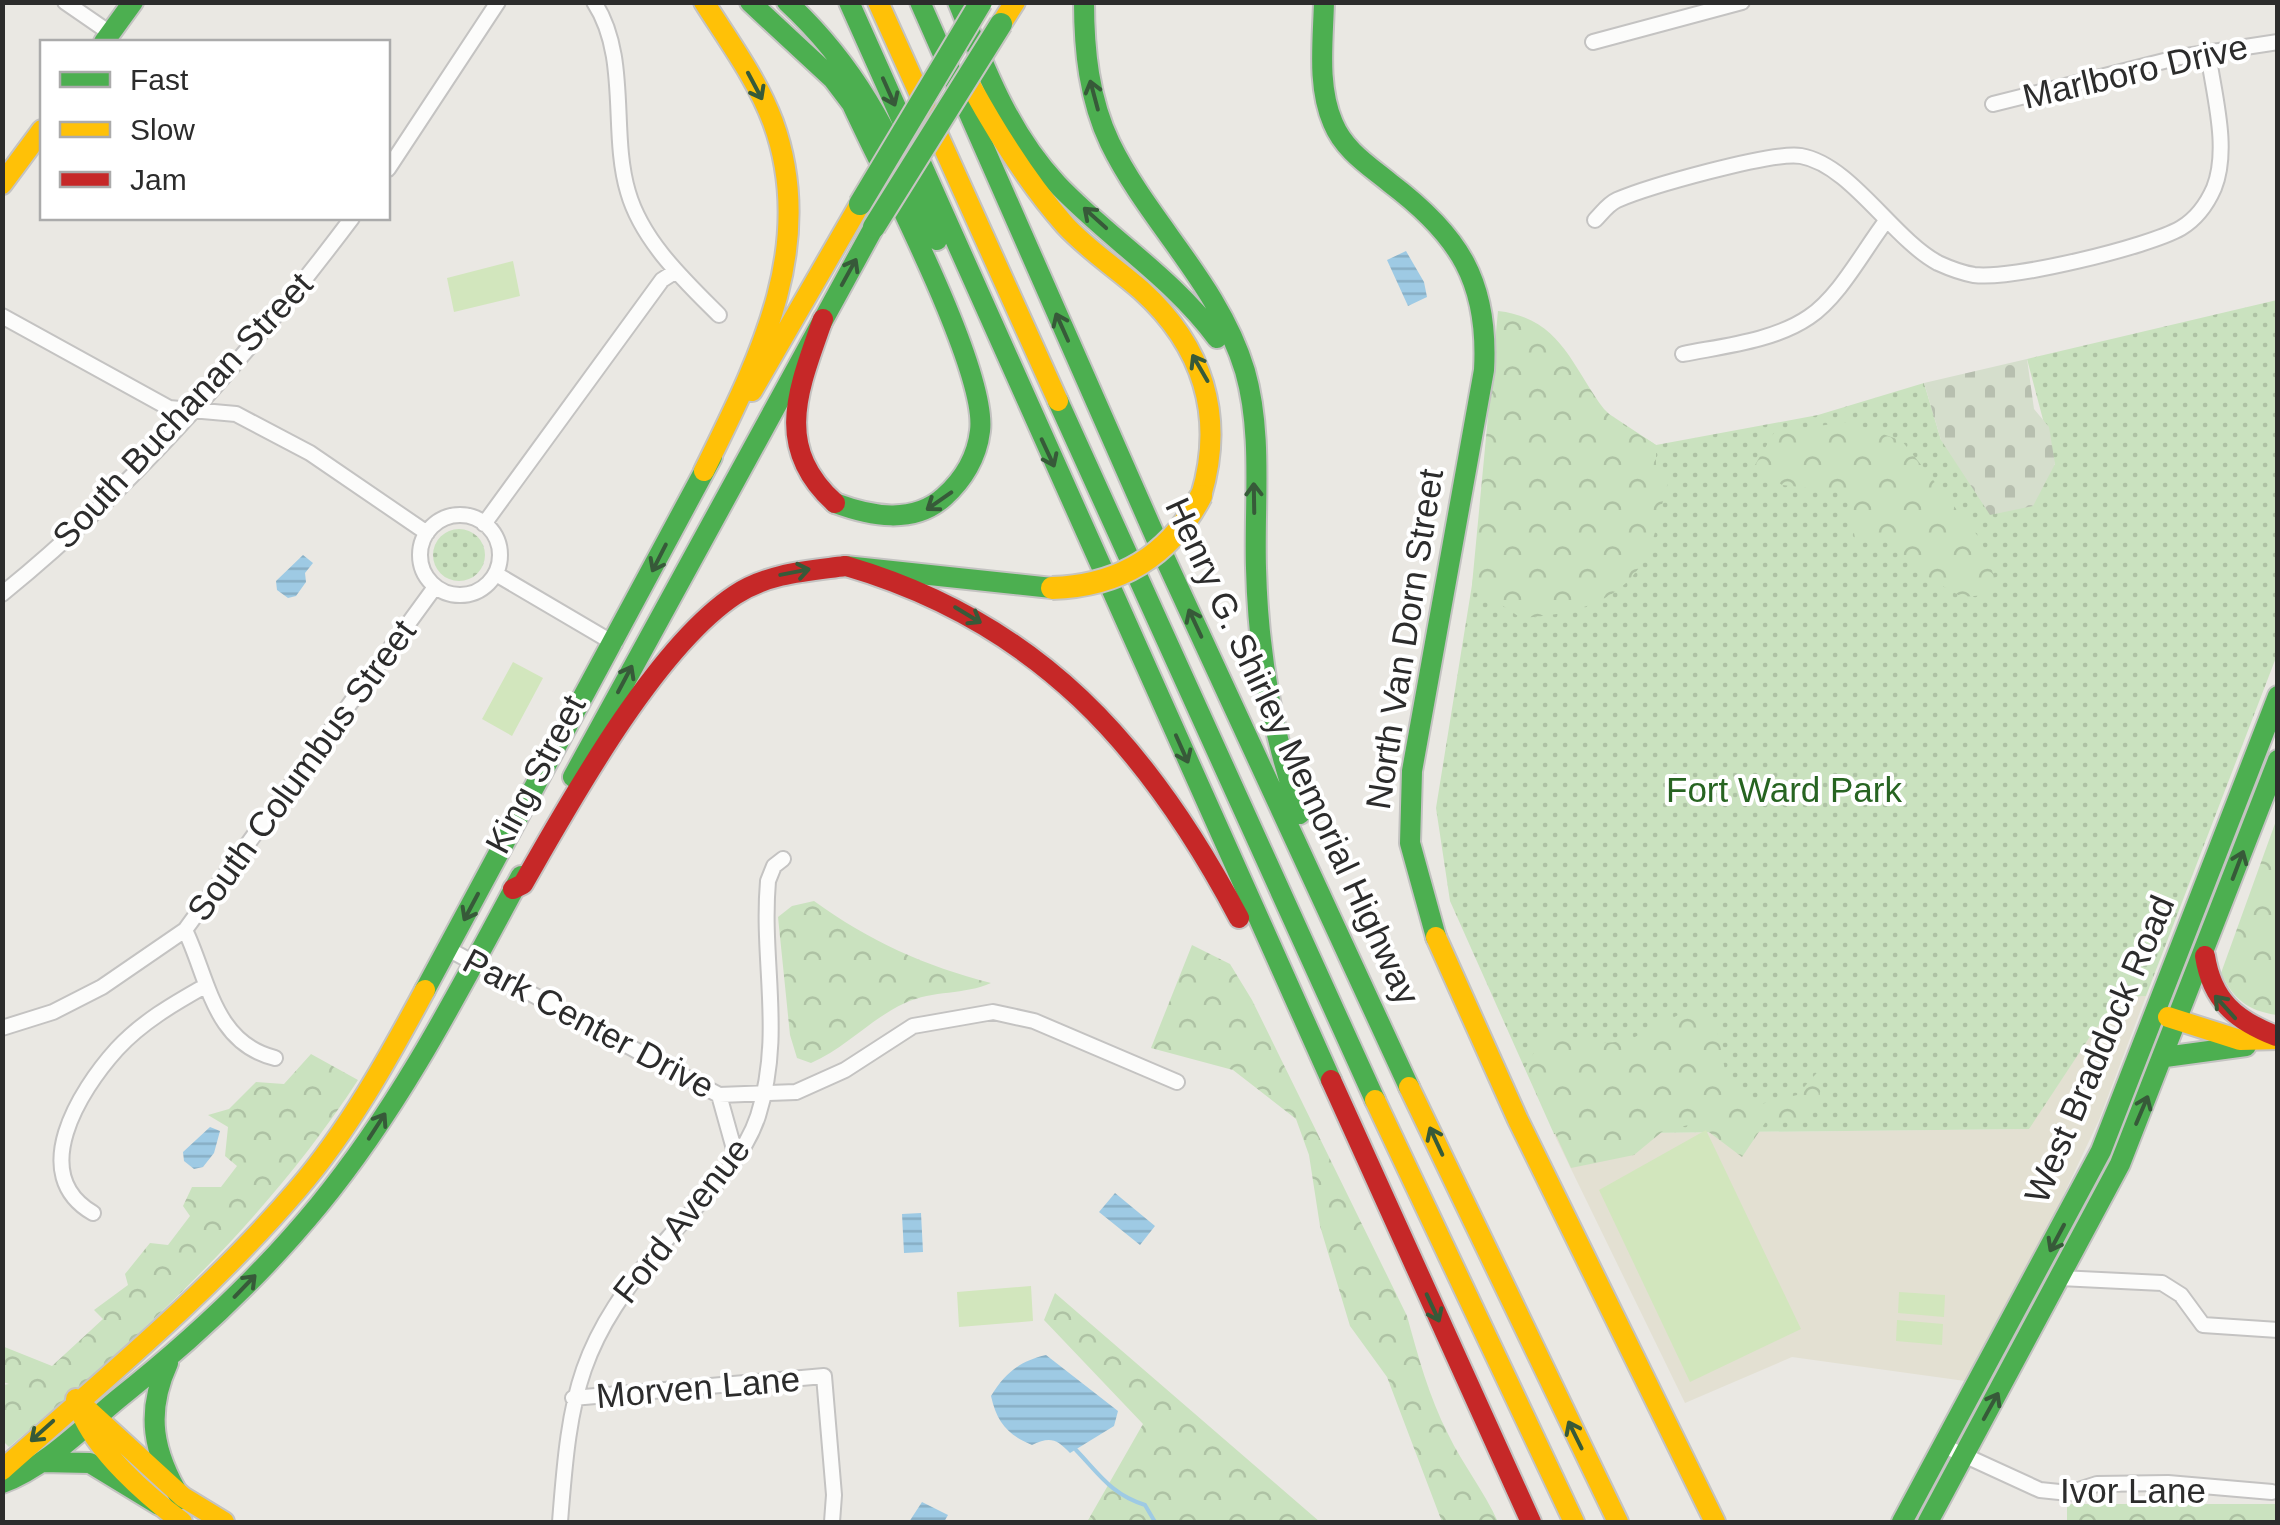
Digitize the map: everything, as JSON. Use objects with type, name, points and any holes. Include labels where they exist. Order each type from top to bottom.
[{"type":"main road","points":[[107,38],[133,2]]},
{"type":"main road","points":[[704,2],[772,121],[787,169],[792,220],[788,267],[774,319],[704,471]]},
{"type":"main road","points":[[750,2],[833,79],[852,104],[975,377],[983,413],[976,457],[957,489],[928,510],[896,518],[848,509],[820,491],[806,471],[795,416],[823,319]]},
{"type":"main road","points":[[787,2],[827,39],[874,105],[920,208],[1026,408]]},
{"type":"main road","points":[[850,2],[1026,408],[1532,1522]]},
{"type":"main road","points":[[878,2],[1322,986],[1574,1522]]},
{"type":"main road","points":[[514,889],[523,884],[586,774],[682,643],[736,595],[776,576],[846,566],[1074,589],[1122,576],[1162,552],[1192,519],[1216,436],[1208,380],[1146,294],[1068,228],[1006,150],[922,2]]},
{"type":"main road","name":"Henry G. Shirley Memorial Highway","points":[[922,2],[1162,552],[1618,1522]]},
{"type":"main road","points":[[958,2],[1000,103],[1026,147],[1057,184],[1178,287],[1205,320],[1240,383],[1254,431]]},
{"type":"main road","name":"King Street","points":[[2,1470],[224,1271],[300,1187],[382,1070],[615,644],[704,471],[982,2]]},
{"type":"main road","name":"King Street","points":[[2,1483],[94,1422],[241,1290],[319,1204],[404,1083],[514,889],[874,227],[1015,2]]},
{"type":"main road","points":[[1084,2],[1084,48],[1102,126],[1125,169],[1191,264],[1230,332],[1245,373],[1254,431],[1258,643],[1270,728],[1398,1061]]},
{"type":"main road","name":"North Van Dorn Street","points":[[1324,2],[1325,84],[1333,124],[1355,156],[1451,236],[1472,272],[1484,307],[1484,370],[1412,771],[1409,827],[1420,896],[1518,1120],[1715,1522]]},
{"type":"main road","points":[[2,184],[40,133]]},
{"type":"main road","points":[[846,566],[934,595],[1009,640],[1108,724],[1147,771],[1222,883],[1392,1219]]},
{"type":"main road","name":"West Braddock Road","points":[[1902,1522],[1954,1451],[2060,1278],[2120,1164],[2164,1057],[2167,1017],[2278,696]]},
{"type":"main road","name":"West Braddock Road","points":[[1928,1522],[1954,1451],[2167,1017],[2205,951],[2278,760]]},
{"type":"main road","points":[[2205,951],[2209,981],[2220,1003],[2240,1022],[2274,1039]]},
{"type":"main road","points":[[2167,1017],[2215,1035],[2274,1039]]},
{"type":"main road","points":[[2164,1057],[2236,1049],[2274,1039]]},
{"type":"main road","points":[[173,1352],[157,1382],[151,1422],[170,1501],[182,1522]]},
{"type":"main road","points":[[76,1400],[170,1501]]},
{"type":"main road","points":[[34,1465],[65,1459],[101,1465],[170,1501],[224,1522]]},
{"type":"street","points":[[65,2],[107,38]]},
{"type":"street","points":[[390,166],[498,2]]},
{"type":"street","points":[[594,2],[608,32],[614,62],[628,194],[676,271],[719,315]]},
{"type":"street","points":[[1593,42],[1742,2]]},
{"type":"street","name":"Marlboro Drive","points":[[1993,104],[2208,52],[2278,42]]},
{"type":"street","points":[[1595,220],[1612,201],[1647,190],[1775,158],[1800,156],[1825,166],[1906,242],[1940,264],[1988,276],[2046,267],[2178,230],[2204,206],[2218,171],[2217,113],[2208,52]]},
{"type":"street","name":"South Buchanan Street","points":[[2,594],[117,487],[189,411],[296,294],[351,220]]},
{"type":"street","points":[[1683,354],[1753,339],[1808,318],[1824,304],[1886,221]]},
{"type":"street","points":[[484,524],[662,280],[676,271]]},
{"type":"street","points":[[2,316],[145,398],[189,411],[236,414],[310,453],[427,533]]},
{"type":"street","points":[[450,517],[470,517],[484,524],[499,547],[496,574],[486,586],[469,595],[448,594],[435,586],[421,562],[427,533],[450,517]]},
{"type":"street","points":[[496,574],[615,644]]},
{"type":"street","name":"South Columbus Street","points":[[2,1028],[53,1012],[102,987],[185,930],[435,586]]},
{"type":"street","name":"Ford Avenue","points":[[560,1522],[573,1398],[585,1358],[606,1317],[736,1156],[757,1119],[774,1021],[768,881],[774,866],[783,859]]},
{"type":"street","points":[[185,930],[205,986],[233,1033],[275,1058]]},
{"type":"street","name":"Park Center Drive","points":[[448,949],[719,1095],[796,1092],[824,1081],[913,1026],[993,1012],[1034,1021],[1176,1082]]},
{"type":"street","points":[[93,1213],[76,1203],[60,1176],[62,1144],[78,1107],[118,1048],[164,1009],[205,986]]},
{"type":"street","points":[[719,1095],[736,1156]]},
{"type":"street","points":[[2060,1278],[2162,1282],[2182,1296],[2203,1325],[2278,1330]]},
{"type":"street","name":"Morven Lane","points":[[573,1398],[824,1376],[834,1494],[832,1522]]},
{"type":"street","name":"Ivor Lane","points":[[1954,1451],[2016,1482],[2050,1492],[2069,1493],[2097,1484],[2168,1483],[2272,1492]]},
{"type":"shaded area","points":[[2146,996],[2099,1120],[2055,1213],[1965,1381],[1792,1357],[1685,1403],[1554,1134],[2028,1129],[2095,1029],[2129,997]]},
{"type":"green space","points":[[513,261],[520,296],[454,312],[447,278]]},
{"type":"green space","name":"Fort Ward Park","points":[[2277,300],[2277,655],[2146,996],[2129,997],[2095,1029],[2029,1129],[1554,1134],[1450,901],[1436,808],[1501,405],[1606,412],[1656,445],[1818,415],[1924,383],[1941,440],[2055,465],[2027,359]]},
{"type":"green space","points":[[1498,311],[1519,315],[1551,334],[1604,409],[1656,445],[1656,464],[1668,483],[1651,544],[1638,569],[1611,595],[1559,614],[1521,618],[1472,585]]},
{"type":"green space","points":[[2027,359],[2034,409],[2049,427],[2055,464],[2033,506],[1990,515],[1941,440],[1924,383]]},
{"type":"green space","points":[[1850,422],[1902,441],[1981,540],[1996,582],[1986,595],[1962,597],[1932,580],[1886,539],[1855,538],[1846,492],[1782,485],[1755,465],[1775,431]]},
{"type":"green space","points":[[459,529],[478,536],[485,555],[478,574],[459,581],[440,574],[433,555],[440,536]]},
{"type":"green space","points":[[513,662],[543,678],[512,736],[482,719]]},
{"type":"green space","points":[[2277,818],[2277,1015],[2243,1002],[2221,973]]},
{"type":"green space","points":[[814,901],[898,951],[991,983],[905,1003],[824,1057],[811,1063],[797,1058],[790,1035],[778,917],[792,906]]},
{"type":"green space","points":[[1192,945],[1230,964],[1252,1000],[1407,1316],[1441,1420],[1498,1522],[1442,1522],[1387,1377],[1350,1326],[1320,1226],[1309,1155],[1296,1119],[1233,1070],[1151,1048]]},
{"type":"green space","points":[[1694,1007],[1717,1030],[1725,1070],[1757,1105],[1797,1095],[1823,1066],[1818,1110],[1794,1119],[1767,1120],[1742,1157],[1697,1123],[1663,1131],[1634,1155],[1571,1168],[1525,1068],[1548,1028],[1593,1044],[1627,1041]]},
{"type":"green space","points":[[311,1054],[358,1080],[322,1132],[283,1182],[197,1276],[105,1364],[9,1447],[3,1441],[3,1385],[9,1384],[3,1382],[2,1346],[52,1366],[103,1319],[94,1310],[128,1285],[125,1274],[150,1243],[168,1245],[190,1216],[183,1206],[192,1187],[221,1187],[237,1166],[225,1156],[228,1127],[208,1115],[229,1109],[256,1082],[284,1084]]},
{"type":"green space","points":[[1706,1130],[1801,1329],[1690,1382],[1599,1190]]},
{"type":"green space","points":[[1031,1286],[1033,1321],[959,1327],[957,1292]]},
{"type":"green space","points":[[1899,1292],[1945,1295],[1944,1317],[1898,1313]]},
{"type":"green space","points":[[1055,1293],[1320,1522],[1087,1522],[1143,1424],[1044,1320]]},
{"type":"green space","points":[[1897,1320],[1943,1324],[1942,1345],[1896,1341]]},
{"type":"green space","points":[[2067,1504],[2277,1504],[2277,1522],[2067,1522]]},
{"type":"water","points":[[1406,251],[1424,282],[1427,297],[1408,306],[1387,260]]},
{"type":"water","points":[[303,555],[313,563],[296,596],[288,598],[277,590],[276,581]]},
{"type":"water","points":[[210,1127],[220,1131],[214,1153],[203,1167],[194,1169],[184,1161],[183,1152]]},
{"type":"water","points":[[1115,1193],[1155,1226],[1140,1245],[1099,1212]]},
{"type":"water","points":[[921,1213],[923,1252],[904,1253],[902,1214]]},
{"type":"water","points":[[1046,1355],[1118,1411],[1114,1426],[1070,1453],[1053,1440],[1032,1445],[1016,1437],[1000,1421],[991,1396],[1014,1369]]},
{"type":"water","points":[[922,1502],[948,1515],[944,1522],[909,1522]]},
{"type":"waterway","points":[[1076,1450],[1115,1489],[1145,1505],[1155,1522]]},
{"type":"traffic: fast","points":[[105,40],[133,2]]},
{"type":"traffic: fast","points":[[750,2],[833,79],[852,104],[951,318],[978,402],[980,431],[972,459],[957,483],[932,506],[919,512],[891,515],[835,503]]},
{"type":"traffic: fast","points":[[787,2],[814,29],[857,84],[891,142],[937,240]]},
{"type":"traffic: fast","points":[[849,2],[1331,1080]]},
{"type":"traffic: fast","points":[[920,2],[1162,552],[1409,1087]]},
{"type":"traffic: fast","points":[[958,2],[999,98],[1040,164],[1077,204],[1180,296],[1217,338]]},
{"type":"traffic: fast","points":[[860,204],[981,2]]},
{"type":"traffic: fast","points":[[1084,2],[1089,74],[1110,143],[1218,310],[1245,371],[1256,444],[1256,568],[1263,662],[1274,723],[1300,814]]},
{"type":"traffic: fast","points":[[1324,2],[1323,79],[1328,109],[1338,133],[1357,156],[1414,202],[1451,242],[1465,263],[1481,311],[1484,370],[1412,771],[1410,843],[1436,937]]},
{"type":"traffic: fast","points":[[874,227],[1001,24]]},
{"type":"traffic: fast","points":[[573,777],[874,227]]},
{"type":"traffic: fast","points":[[1058,401],[1375,1100]]},
{"type":"traffic: fast","points":[[425,990],[712,457]]},
{"type":"traffic: fast","points":[[845,566],[1052,588]]},
{"type":"traffic: fast","points":[[1902,1522],[2101,1151],[2278,696]]},
{"type":"traffic: fast","points":[[1928,1522],[2120,1164],[2278,760]]},
{"type":"traffic: fast","points":[[2,1483],[48,1457],[172,1354],[249,1283],[296,1232],[349,1167],[403,1087],[521,876]]},
{"type":"traffic: fast","points":[[2165,1057],[2246,1046]]},
{"type":"traffic: fast","points":[[168,1363],[156,1399],[155,1433],[164,1465],[181,1499]]},
{"type":"traffic: fast","points":[[42,1462],[90,1463],[159,1505]]},
{"type":"traffic: slow","points":[[704,2],[750,75],[773,122],[785,168],[789,213],[776,302],[744,388],[704,471]]},
{"type":"traffic: slow","points":[[878,2],[1058,401]]},
{"type":"traffic: slow","points":[[1001,24],[1015,2]]},
{"type":"traffic: slow","points":[[971,86],[1014,158],[1051,209],[1083,243],[1162,312],[1194,359],[1209,410],[1208,466],[1201,496]]},
{"type":"traffic: slow","points":[[2,184],[40,133]]},
{"type":"traffic: slow","points":[[752,391],[860,204]]},
{"type":"traffic: slow","points":[[1052,588],[1099,581],[1140,564],[1174,535],[1201,496]]},
{"type":"traffic: slow","points":[[1436,937],[1518,1120],[1715,1522]]},
{"type":"traffic: slow","points":[[2,1470],[192,1300],[297,1190],[350,1119],[425,990]]},
{"type":"traffic: slow","points":[[2168,1017],[2240,1040],[2278,1039]]},
{"type":"traffic: slow","points":[[1409,1087],[1618,1522]]},
{"type":"traffic: slow","points":[[1375,1100],[1574,1522]]},
{"type":"traffic: slow","points":[[76,1399],[183,1497],[224,1522]]},
{"type":"traffic: slow","points":[[80,1410],[110,1457],[182,1522]]},
{"type":"traffic: jam","points":[[823,319],[800,393],[797,438],[815,482],[835,503]]},
{"type":"traffic: jam","points":[[513,889],[523,884],[590,770],[645,688],[705,619],[735,595],[761,582],[845,566]]},
{"type":"traffic: jam","points":[[846,566],[914,590],[976,620],[1031,657],[1080,698],[1166,798],[1239,918]]},
{"type":"traffic: jam","points":[[2205,956],[2213,985],[2228,1006],[2249,1023],[2276,1036]]},
{"type":"traffic: jam","points":[[1331,1080],[1531,1522]]}]
